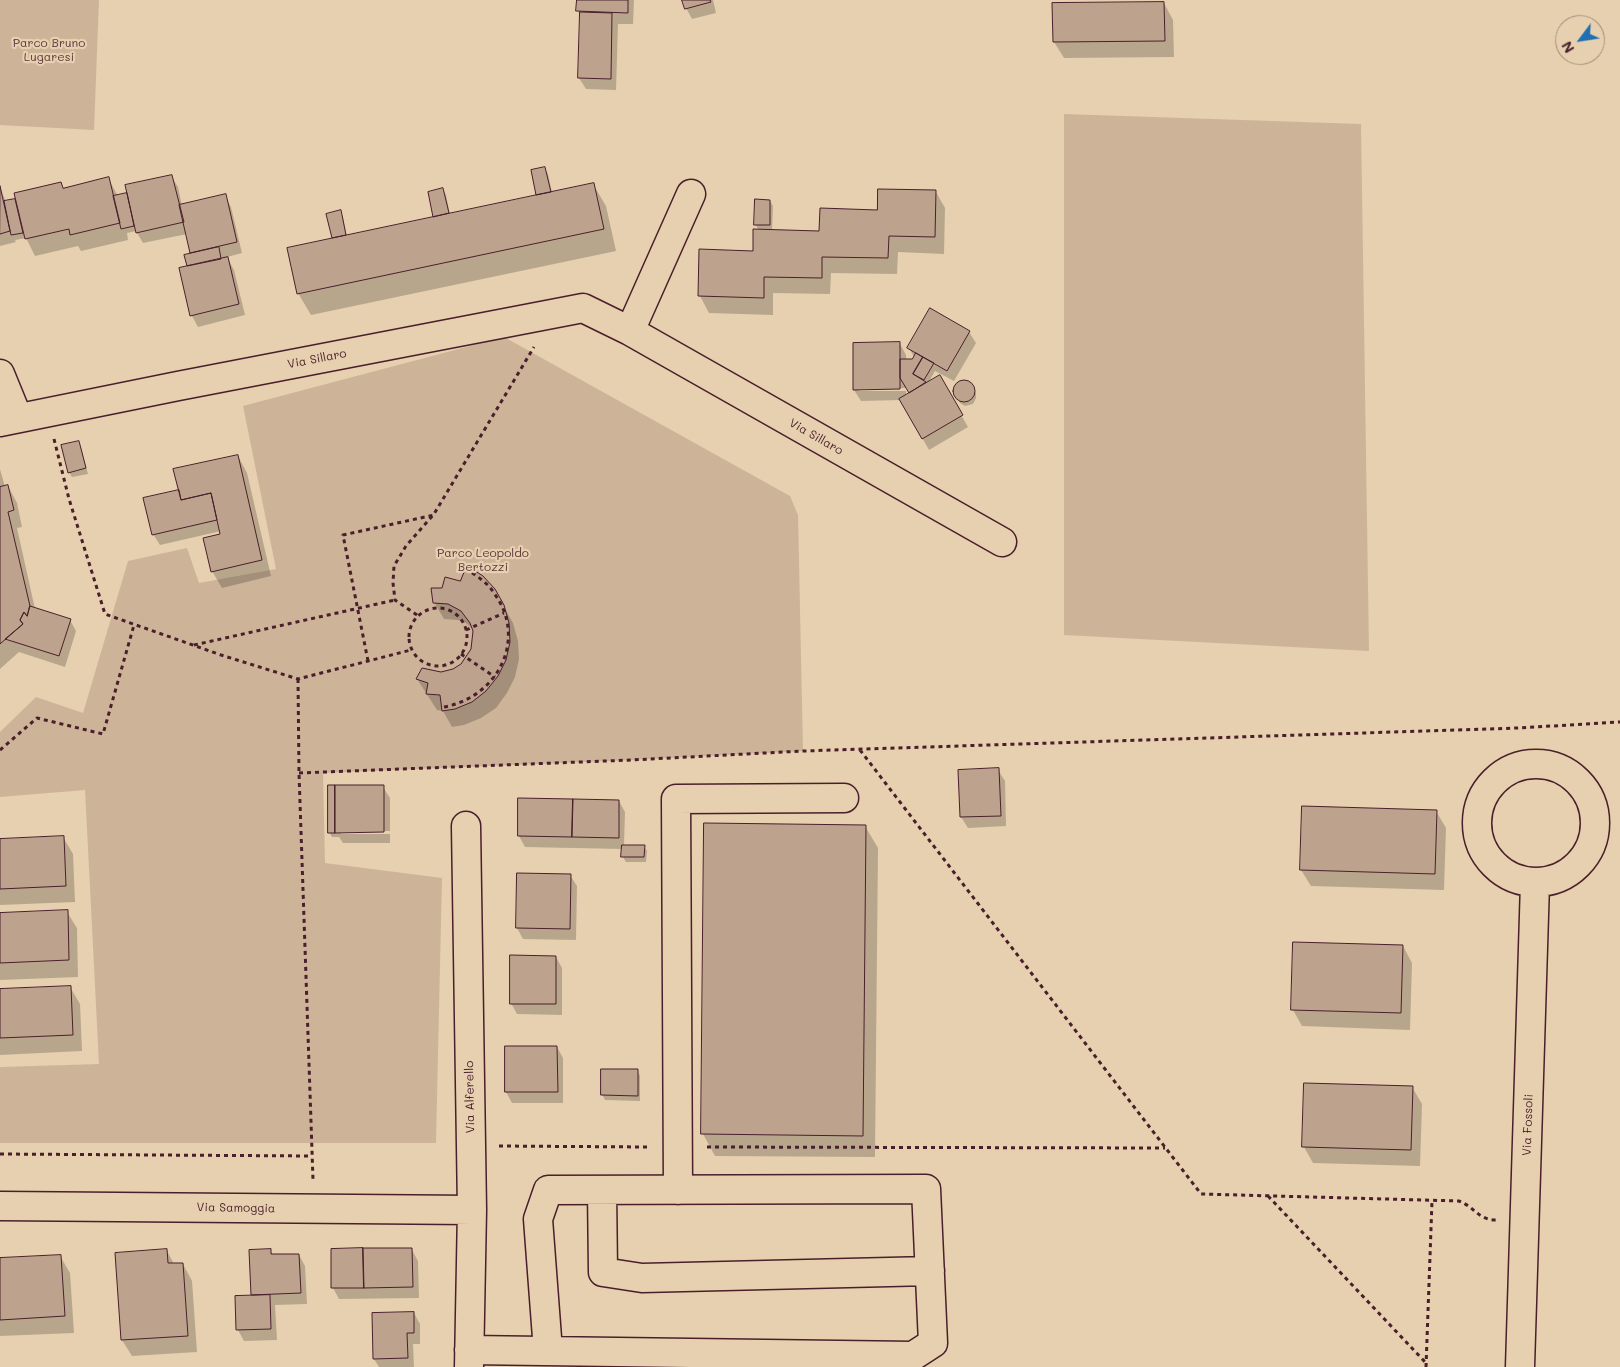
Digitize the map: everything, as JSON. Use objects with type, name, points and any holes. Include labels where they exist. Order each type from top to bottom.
[{"type":"street","points":[[630,331],[691,194]]},
{"type":"street","name":"Via Sillaro","points":[[9,420],[583,308],[630,331],[1002,542]]},
{"type":"street","points":[[0,374],[9,420]]},
{"type":"street","points":[[1544,764],[1563,770],[1580,782],[1591,800],[1596,822],[1593,842],[1587,855],[1573,870],[1555,880],[1535,883],[1524,882],[1504,874],[1489,860],[1479,842],[1476,826],[1479,805],[1488,787],[1504,773],[1523,765],[1544,764]]},
{"type":"street","points":[[678,1190],[676,799],[844,798]]},
{"type":"street","name":"Via Alferello","points":[[466,826],[472,1210],[469,1358]]},
{"type":"street","name":"Via Fossoli","points":[[1520,1367],[1535,883]]},
{"type":"street","points":[[469,1358],[540,1356],[913,1356],[933,1343],[926,1189],[548,1190],[538,1219],[540,1356]]},
{"type":"street","points":[[602,1190],[603,1272],[642,1278],[930,1271]]},
{"type":"street","name":"Via Samoggia","points":[[0,1206],[472,1210]]},
{"type":"path","points":[[395,600],[394,566],[406,546],[434,514],[554,314]]},
{"type":"path","points":[[48,412],[69,499],[106,614],[298,679],[411,650]]},
{"type":"path","points":[[368,661],[343,535],[434,514]]},
{"type":"path","points":[[444,707],[470,698],[484,689],[495,677],[504,659],[508,644],[508,625],[503,608],[494,592],[483,580],[468,570]]},
{"type":"path","points":[[193,645],[395,600],[417,615]]},
{"type":"path","points":[[431,608],[446,609],[459,616],[466,630],[467,642],[461,654],[450,664],[435,666],[421,662],[411,650],[408,635],[412,621],[417,615],[431,608]]},
{"type":"path","points":[[466,630],[504,613]]},
{"type":"path","points":[[0,750],[37,718],[103,734],[134,624]]},
{"type":"path","points":[[461,654],[495,677]]},
{"type":"path","points":[[298,679],[299,773],[314,1209]]},
{"type":"path","points":[[299,773],[860,750],[1498,729],[1620,722]]},
{"type":"path","points":[[860,750],[1201,1194],[1459,1201],[1468,1204],[1480,1216],[1488,1220],[1525,1221]]},
{"type":"path","points":[[471,1146],[1166,1148]]},
{"type":"path","points":[[0,1154],[312,1156]]},
{"type":"path","points":[[1268,1196],[1426,1365]]},
{"type":"path","points":[[1426,1365],[1432,1200]]},
{"type":"green space","name":"Parco Bruno Lugaresi","points":[[0,0],[99,0],[94,130],[0,125]]},
{"type":"green space","points":[[1064,114],[1361,124],[1369,651],[1064,635]]},
{"type":"green space","name":"Parco Leopoldo Bertozzi","points":[[504,337],[790,496],[798,515],[803,751],[323,773],[325,863],[442,878],[436,1143],[0,1143],[0,1067],[99,1064],[85,790],[0,797],[0,732],[36,697],[83,713],[128,561],[187,548],[199,583],[276,569],[243,406]]},
{"type":"building","points":[[577,0],[628,0],[628,13],[576,11]]},
{"type":"building","points":[[682,0],[710,0],[711,2],[685,9]]},
{"type":"building","points":[[1164,2],[1165,41],[1053,42],[1052,3]]},
{"type":"building","points":[[580,12],[612,13],[611,79],[578,78]]},
{"type":"building","points":[[545,167],[551,192],[536,195],[531,170]]},
{"type":"building","points":[[172,175],[184,222],[136,233],[125,185]]},
{"type":"building","points":[[109,177],[120,223],[70,235],[69,229],[25,239],[14,193],[61,182],[63,188]]},
{"type":"building","points":[[594,183],[604,229],[297,294],[287,248]]},
{"type":"building","points":[[0,186],[10,231],[0,234]]},
{"type":"building","points":[[443,188],[449,213],[433,217],[428,192]]},
{"type":"building","points":[[878,189],[936,190],[935,237],[889,236],[888,258],[822,257],[822,278],[764,277],[764,298],[698,296],[699,249],[753,251],[753,229],[819,231],[820,208],[877,210]]},
{"type":"building","points":[[127,193],[134,226],[121,229],[113,196]]},
{"type":"building","points":[[226,194],[237,242],[190,253],[179,205]]},
{"type":"building","points":[[15,199],[23,233],[11,235],[4,201]]},
{"type":"building","points":[[755,199],[770,200],[770,225],[754,225]]},
{"type":"building","points":[[341,210],[346,235],[332,238],[326,214]]},
{"type":"building","points":[[219,247],[221,259],[187,266],[184,255]]},
{"type":"building","points":[[228,257],[239,304],[190,316],[179,268]]},
{"type":"building","points":[[930,308],[970,331],[947,371],[907,348]]},
{"type":"building","points":[[900,342],[900,389],[853,390],[853,343]]},
{"type":"building","points":[[916,353],[923,357],[913,374],[926,382],[909,393],[900,378],[900,359],[912,359]]},
{"type":"building","points":[[923,357],[934,363],[924,380],[913,374]]},
{"type":"building","points":[[940,375],[963,415],[922,439],[899,399]]},
{"type":"building","points":[[964,380],[974,387],[975,391],[968,401],[964,402],[954,395],[953,391],[960,381]]},
{"type":"building","points":[[79,441],[86,468],[68,473],[61,445]]},
{"type":"building","points":[[238,455],[262,560],[211,572],[203,538],[220,534],[211,493],[181,500],[173,469]]},
{"type":"building","points":[[8,485],[14,510],[8,512],[30,606],[27,616],[24,612],[20,620],[23,624],[0,644],[0,487]]},
{"type":"building","points":[[179,490],[181,500],[211,493],[217,520],[152,535],[143,498]]},
{"type":"building","points":[[467,566],[483,576],[495,589],[504,605],[509,623],[510,642],[506,660],[498,676],[486,691],[472,702],[455,709],[442,711],[440,695],[426,694],[428,683],[416,679],[422,668],[441,672],[453,669],[461,664],[471,649],[473,631],[470,623],[461,611],[448,604],[433,603],[431,588],[442,588],[445,577],[460,581]]},
{"type":"building","points":[[30,606],[71,619],[59,656],[5,639],[23,624],[20,620],[24,612],[27,616]]},
{"type":"building","points":[[999,768],[1001,816],[960,817],[958,770]]},
{"type":"building","points":[[328,785],[335,785],[335,833],[328,833]]},
{"type":"building","points":[[335,785],[384,785],[384,832],[335,833]]},
{"type":"building","points":[[518,798],[573,799],[572,837],[518,836]]},
{"type":"building","points":[[573,799],[619,800],[619,838],[572,837]]},
{"type":"building","points":[[1302,806],[1437,810],[1435,874],[1300,870]]},
{"type":"building","points":[[704,823],[866,825],[863,1136],[701,1134]]},
{"type":"building","points":[[64,836],[66,886],[0,889],[0,839]]},
{"type":"building","points":[[622,845],[645,845],[644,857],[621,857]]},
{"type":"building","points":[[517,873],[571,874],[570,929],[516,928]]},
{"type":"building","points":[[68,910],[69,960],[0,963],[0,913]]},
{"type":"building","points":[[1293,942],[1403,945],[1401,1013],[1291,1010]]},
{"type":"building","points":[[510,955],[556,956],[556,1004],[510,1004]]},
{"type":"building","points":[[71,986],[73,1035],[0,1038],[0,989]]},
{"type":"building","points":[[505,1046],[557,1046],[558,1092],[505,1092]]},
{"type":"building","points":[[601,1069],[638,1069],[638,1096],[601,1095]]},
{"type":"building","points":[[1304,1083],[1413,1086],[1411,1150],[1302,1147]]},
{"type":"building","points":[[363,1248],[364,1288],[331,1288],[331,1249]]},
{"type":"building","points":[[363,1248],[412,1248],[413,1287],[364,1288]]},
{"type":"building","points":[[167,1249],[168,1263],[183,1263],[188,1336],[121,1340],[115,1253]]},
{"type":"building","points":[[271,1249],[271,1254],[299,1254],[301,1293],[251,1295],[249,1250]]},
{"type":"building","points":[[61,1255],[65,1316],[0,1320],[0,1258]]},
{"type":"building","points":[[270,1295],[271,1329],[236,1330],[235,1296]]},
{"type":"building","points":[[414,1312],[414,1333],[407,1333],[408,1358],[373,1359],[372,1313]]}]
